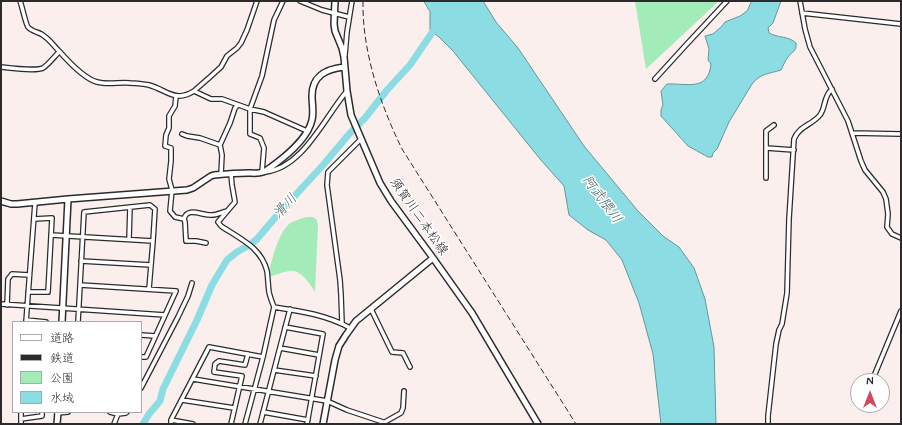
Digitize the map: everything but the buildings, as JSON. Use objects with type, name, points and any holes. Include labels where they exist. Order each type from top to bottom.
[{"type":"street","points":[[20,1],[27,26],[45,36],[77,69],[93,81],[108,83],[130,82],[149,85],[176,96],[188,95],[221,67],[227,56],[241,43],[257,1]]},
{"type":"street","points":[[263,172],[264,148],[260,138],[250,134],[250,109],[262,76],[274,20],[283,1]]},
{"type":"street","points":[[300,1],[322,10],[349,17]]},
{"type":"street","name":"須賀川二本松線","points":[[335,1],[335,31],[344,56],[347,91],[352,119],[380,183],[391,201],[472,313],[538,424]]},
{"type":"street","points":[[344,56],[352,1]]},
{"type":"street","points":[[655,79],[728,1]]},
{"type":"street","points":[[800,1],[810,47],[848,121],[865,170],[883,192],[886,199],[888,214],[887,227],[892,234],[901,238]]},
{"type":"street","points":[[802,13],[901,24]]},
{"type":"street","points":[[1,66],[14,68],[44,68],[59,52]]},
{"type":"street","points":[[263,172],[278,162],[298,144],[307,131],[313,117],[312,94],[316,79],[328,70],[344,67]]},
{"type":"street","points":[[768,424],[776,344],[782,324],[787,293],[789,219],[794,141],[796,134],[800,129],[819,116],[823,109],[827,94],[832,89]]},
{"type":"street","points":[[194,91],[211,99],[222,99],[250,109],[264,112],[307,131]]},
{"type":"street","points":[[1,201],[11,204],[35,203],[68,198],[193,188],[211,176],[273,171],[292,161],[297,156],[319,132],[333,109],[347,91]]},
{"type":"street","points":[[176,96],[175,106],[169,116],[169,128],[166,135],[165,146],[171,148],[169,179],[172,190],[170,211],[175,217],[184,219]]},
{"type":"street","points":[[221,174],[222,155],[220,145],[235,108],[238,105]]},
{"type":"street","points":[[766,178],[766,132],[774,126]]},
{"type":"street","points":[[852,133],[901,134]]},
{"type":"street","points":[[182,134],[220,145]]},
{"type":"street","points":[[342,324],[340,287],[327,176],[328,172],[360,137]]},
{"type":"street","points":[[766,148],[794,150]]},
{"type":"street","points":[[231,174],[235,202],[218,222],[252,246],[260,255],[267,273],[269,293],[274,307],[263,357],[245,424]]},
{"type":"street","points":[[62,321],[68,198]]},
{"type":"street","points":[[26,321],[35,203]]},
{"type":"street","points":[[78,321],[84,212],[150,205],[155,209],[148,289]]},
{"type":"street","points":[[129,239],[130,207]]},
{"type":"street","points":[[206,243],[186,241],[185,215],[194,212],[209,216],[228,210]]},
{"type":"street","points":[[28,292],[48,292],[52,218],[34,219]]},
{"type":"street","points":[[51,235],[153,241]]},
{"type":"street","points":[[323,424],[335,360],[339,346],[350,328],[371,308],[433,258]]},
{"type":"street","points":[[81,261],[151,265]]},
{"type":"street","points":[[7,305],[8,279],[12,274],[29,275]]},
{"type":"street","points":[[142,386],[178,317],[188,296],[192,283]]},
{"type":"street","points":[[80,285],[176,291],[146,357],[142,357]]},
{"type":"street","points":[[1,304],[165,315]]},
{"type":"street","points":[[274,307],[324,316],[350,328]]},
{"type":"street","points":[[371,308],[392,352],[403,353],[410,367]]},
{"type":"street","points":[[260,424],[290,309]]},
{"type":"street","points":[[875,373],[901,311]]},
{"type":"street","points":[[263,412],[308,422],[323,334],[286,327]]},
{"type":"street","points":[[142,335],[155,336]]},
{"type":"street","points":[[194,424],[171,422],[209,347],[263,357]]},
{"type":"street","points":[[280,348],[320,355]]},
{"type":"street","points":[[231,424],[242,376],[214,372],[215,364],[220,361],[245,365],[248,354]]},
{"type":"street","points":[[274,370],[316,376]]},
{"type":"street","points":[[193,379],[327,401],[383,423],[401,412],[403,408],[404,391]]},
{"type":"street","points":[[182,400],[234,408]]},
{"type":"street","points":[[20,424],[21,413]]},
{"type":"street","points":[[21,419],[42,416],[42,413]]},
{"type":"street","points":[[57,424],[58,413]]},
{"type":"street","points":[[114,413],[126,413]]},
{"type":"street","points":[[114,424],[118,414]]},
{"type":"green space","points":[[635,1],[719,1],[646,69]]},
{"type":"green space","points":[[306,217],[313,217],[317,220],[318,227],[315,292],[304,277],[297,272],[289,271],[267,277],[278,242],[284,230],[292,222]]},
{"type":"water","name":"阿武隈川","points":[[424,1],[483,1],[496,22],[518,48],[584,146],[638,211],[663,236],[679,247],[694,268],[705,299],[714,347],[716,424],[661,424],[653,354],[639,303],[622,260],[606,240],[588,230],[569,215],[564,186],[540,159],[453,51],[430,30],[430,12]]},
{"type":"water","points":[[752,1],[781,1],[773,23],[768,28],[769,33],[793,41],[796,43],[796,48],[787,59],[781,70],[769,73],[755,80],[729,122],[717,149],[713,153],[712,157],[708,157],[688,146],[661,116],[663,105],[661,91],[667,84],[689,85],[706,79],[711,64],[708,60],[709,49],[705,36],[713,34],[725,22],[740,16],[747,11]]},
{"type":"waterway","name":"滑川","points":[[143,424],[160,401],[163,389],[197,320],[212,285],[227,260],[257,239],[350,133],[365,118],[387,90],[410,65],[438,24]]},
{"type":"railway","points":[[363,1],[363,20],[369,58],[374,77],[386,114],[402,149],[576,424]]}]
